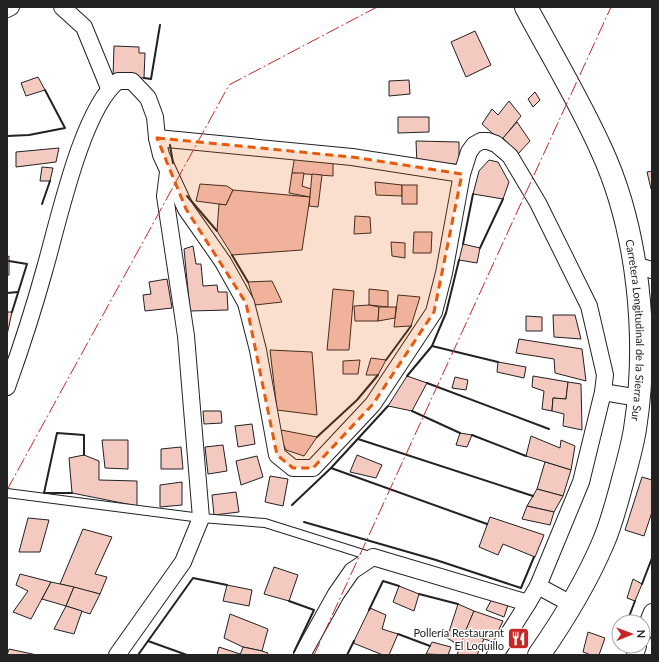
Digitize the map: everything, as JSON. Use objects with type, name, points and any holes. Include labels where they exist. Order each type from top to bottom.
[{"type":"highway","name":"Carretera Longitudinal de la Sierra Sur","points":[[526,7],[602,149],[629,234],[643,268],[639,298],[641,359],[639,398],[635,430],[629,457],[606,535],[573,605],[540,655]]},
{"type":"street","points":[[7,9],[11,7]]},
{"type":"street","points":[[62,7],[84,27],[109,88]]},
{"type":"street","points":[[7,387],[45,270],[59,214],[88,125],[109,88],[118,81],[132,81],[148,98],[155,117],[157,138],[161,155],[168,172],[186,209],[223,262],[246,303],[258,350],[277,455],[293,468],[313,468],[373,404],[434,312],[444,273],[462,174],[469,152],[474,145],[481,142],[488,141],[496,144],[510,156],[538,204],[589,306],[605,375],[603,392],[581,482],[538,586],[495,655]]},
{"type":"street","points":[[157,138],[352,157],[462,174]]},
{"type":"street","points":[[117,655],[182,562],[200,518],[186,336],[165,196],[168,172]]},
{"type":"street","points":[[603,392],[639,398]]},
{"type":"street","points":[[302,655],[336,594],[352,571],[373,557],[528,603]]},
{"type":"street","points":[[538,586],[573,605]]},
{"type":"lane","points":[[7,493],[200,518],[265,522],[373,557]]},
{"type":"highlighted area","points":[[157,138],[352,157],[462,174],[434,312],[373,404],[313,468],[293,468],[277,455],[246,303],[186,209]]},
{"type":"building","points":[[475,31],[491,65],[466,77],[451,42]]},
{"type":"building","points":[[114,46],[139,47],[139,53],[145,53],[144,78],[113,77]]},
{"type":"building","points":[[38,77],[45,90],[26,96],[21,83]]},
{"type":"building","points":[[409,80],[410,94],[389,96],[389,81]]},
{"type":"building","points":[[535,92],[540,100],[533,107],[528,99]]},
{"type":"building","points":[[509,101],[521,116],[501,141],[482,124],[492,109],[498,115]]},
{"type":"building","points":[[398,117],[429,117],[429,132],[398,133]]},
{"type":"building","points":[[517,122],[530,141],[517,155],[503,138]]},
{"type":"building","points":[[416,141],[459,142],[459,164],[417,165]]},
{"type":"building","points":[[59,148],[56,162],[16,167],[16,152]]},
{"type":"building","points":[[295,155],[333,159],[333,176],[292,173]]},
{"type":"building","points":[[489,160],[498,162],[509,182],[503,199],[473,194],[479,171]]},
{"type":"building","points":[[42,167],[53,168],[50,181],[40,181]]},
{"type":"building","points":[[652,171],[652,189],[651,189],[647,172]]},
{"type":"building","points":[[292,173],[304,173],[302,186],[311,189],[310,197],[289,193]]},
{"type":"building","points":[[312,174],[322,175],[318,207],[309,206]]},
{"type":"building","points":[[375,182],[402,185],[402,196],[376,195]]},
{"type":"building","points":[[200,184],[227,186],[233,190],[226,205],[196,201]]},
{"type":"building","points":[[402,185],[417,185],[417,204],[402,204]]},
{"type":"building","points":[[233,190],[310,197],[302,250],[232,255],[217,231],[219,204],[226,205]]},
{"type":"building","points":[[355,216],[370,217],[371,233],[354,234]]},
{"type":"building","points":[[414,232],[432,232],[431,253],[413,253]]},
{"type":"building","points":[[391,242],[405,243],[405,258],[392,256]]},
{"type":"building","points":[[463,244],[480,248],[477,263],[459,260]]},
{"type":"building","points":[[193,246],[196,264],[201,264],[203,286],[217,285],[218,292],[227,292],[228,310],[190,311],[184,249]]},
{"type":"building","points":[[9,256],[9,275],[7,276],[7,257]]},
{"type":"building","points":[[167,279],[172,308],[145,311],[143,295],[151,294],[149,282]]},
{"type":"building","points":[[272,281],[282,302],[255,305],[248,282]]},
{"type":"building","points":[[333,289],[354,291],[349,350],[327,350]]},
{"type":"building","points":[[369,289],[388,291],[388,307],[369,305]]},
{"type":"building","points":[[398,295],[420,297],[411,326],[394,327]]},
{"type":"building","points":[[369,305],[379,307],[378,321],[355,321],[354,306]]},
{"type":"building","points":[[379,307],[396,307],[395,318],[378,321]]},
{"type":"building","points":[[7,312],[12,312],[7,335]]},
{"type":"building","points":[[553,315],[575,315],[581,339],[554,337]]},
{"type":"building","points":[[526,316],[542,317],[542,331],[526,331]]},
{"type":"building","points":[[519,339],[582,349],[586,381],[555,373],[554,359],[516,353]]},
{"type":"building","points":[[270,350],[312,352],[317,415],[277,410]]},
{"type":"building","points":[[371,358],[386,360],[378,375],[366,375]]},
{"type":"building","points":[[360,360],[358,374],[343,374],[343,361]]},
{"type":"building","points":[[498,362],[526,367],[524,378],[497,372]]},
{"type":"building","points":[[407,376],[427,383],[412,411],[388,406]]},
{"type":"building","points":[[533,376],[568,382],[566,399],[553,398],[552,411],[542,409],[544,391],[532,387]]},
{"type":"building","points":[[455,377],[468,380],[466,390],[452,388]]},
{"type":"building","points":[[568,382],[581,384],[582,430],[563,426],[564,414],[552,411],[553,398],[566,399]]},
{"type":"building","points":[[203,411],[221,411],[222,423],[204,424]]},
{"type":"building","points":[[252,424],[255,444],[238,447],[235,426]]},
{"type":"building","points":[[276,429],[317,437],[304,456],[286,450]]},
{"type":"building","points":[[460,433],[472,435],[467,447],[456,445]]},
{"type":"building","points":[[531,436],[560,448],[561,440],[575,446],[571,470],[526,456]]},
{"type":"building","points":[[102,440],[128,440],[128,469],[105,468]]},
{"type":"building","points":[[223,445],[227,471],[208,474],[205,447]]},
{"type":"building","points":[[181,447],[183,469],[161,469],[161,449]]},
{"type":"building","points":[[84,455],[99,461],[99,480],[137,481],[137,506],[72,493],[69,458]]},
{"type":"building","points":[[357,455],[382,465],[376,478],[350,472]]},
{"type":"building","points":[[257,456],[263,477],[241,485],[236,461]]},
{"type":"building","points":[[545,462],[571,470],[563,496],[537,489]]},
{"type":"building","points":[[270,476],[288,479],[283,506],[265,502]]},
{"type":"building","points":[[642,477],[652,480],[652,512],[644,536],[625,530]]},
{"type":"building","points":[[182,482],[182,505],[160,507],[160,485]]},
{"type":"building","points":[[537,489],[563,496],[554,512],[527,506]]},
{"type":"building","points":[[236,492],[239,512],[214,515],[212,495]]},
{"type":"building","points":[[527,506],[554,512],[550,525],[522,519]]},
{"type":"building","points":[[490,517],[544,535],[535,557],[503,544],[498,555],[479,547]]},
{"type":"building","points":[[28,518],[49,520],[40,552],[19,552]]},
{"type":"building","points":[[83,529],[112,537],[95,574],[107,577],[100,594],[60,584]]},
{"type":"building","points":[[274,567],[298,575],[289,601],[264,594]]},
{"type":"building","points":[[20,574],[51,582],[31,619],[13,612],[28,591],[16,585]]},
{"type":"building","points":[[633,579],[642,584],[635,601],[627,598]]},
{"type":"building","points":[[51,582],[74,587],[66,606],[42,599]]},
{"type":"building","points":[[227,585],[252,590],[249,606],[223,601]]},
{"type":"building","points":[[399,586],[419,594],[414,611],[393,602]]},
{"type":"building","points":[[74,587],[100,594],[90,614],[66,606]]},
{"type":"building","points":[[492,599],[508,605],[504,617],[486,610]]},
{"type":"building","points":[[458,604],[474,611],[460,646],[447,638]]},
{"type":"building","points":[[66,606],[82,611],[74,634],[54,629]]},
{"type":"building","points":[[370,608],[386,615],[382,629],[398,634],[389,655],[383,655],[353,643]]},
{"type":"building","points":[[474,611],[503,621],[493,642],[465,632]]},
{"type":"building","points":[[230,614],[268,629],[262,651],[243,647],[224,638]]},
{"type":"building","points":[[465,632],[484,639],[477,655],[457,655]]},
{"type":"building","points":[[588,632],[605,638],[599,655],[591,655],[583,652]]},
{"type":"building","points":[[432,642],[451,647],[448,655],[426,654]]},
{"type":"building","points":[[219,647],[240,654],[240,655],[217,655]]},
{"type":"building","points":[[243,647],[268,653],[267,655],[240,655]]},
{"type":"building","points":[[9,649],[37,655],[7,655]]},
{"type":"wall","points":[[144,78],[151,79],[160,25]]},
{"type":"wall","points":[[7,136],[29,135],[65,128],[45,90]]},
{"type":"wall","points":[[170,145],[173,163]]},
{"type":"wall","points":[[42,204],[50,181]]},
{"type":"wall","points":[[463,244],[473,194]]},
{"type":"wall","points":[[187,196],[217,231]]},
{"type":"wall","points":[[480,248],[503,199]]},
{"type":"wall","points":[[232,255],[248,282]]},
{"type":"wall","points":[[407,376],[432,346],[446,313],[459,260]]},
{"type":"wall","points":[[9,261],[27,264],[12,312]]},
{"type":"wall","points":[[7,293],[18,292]]},
{"type":"wall","points":[[386,360],[411,326]]},
{"type":"wall","points":[[432,346],[498,362]]},
{"type":"wall","points":[[317,437],[357,400],[378,375]]},
{"type":"wall","points":[[427,383],[549,429]]},
{"type":"wall","points":[[292,505],[331,468],[388,406]]},
{"type":"wall","points":[[412,411],[460,433]]},
{"type":"wall","points":[[72,493],[44,493],[57,433],[84,435],[84,455]]},
{"type":"wall","points":[[472,435],[526,456]]},
{"type":"wall","points":[[358,439],[533,496]]},
{"type":"wall","points":[[331,468],[487,524]]},
{"type":"wall","points":[[304,522],[436,560],[521,588],[534,557]]},
{"type":"wall","points":[[642,584],[652,558]]},
{"type":"wall","points":[[138,655],[193,578],[227,585]]},
{"type":"wall","points":[[369,610],[383,581],[399,586]]},
{"type":"wall","points":[[419,594],[458,604]]},
{"type":"wall","points":[[289,601],[314,610],[294,652]]},
{"type":"wall","points":[[630,614],[635,601]]},
{"type":"wall","points":[[398,634],[430,646]]},
{"type":"wall","points":[[148,641],[187,655]]},
{"type":"wall","points":[[347,655],[354,641]]},
{"type":"power","points":[[7,490],[229,85],[377,7]]},
{"type":"power","points":[[314,655],[611,7]]},
{"type":"place","name":"Pollería Restaurant El Loquillo","points":[[519,638]]}]
